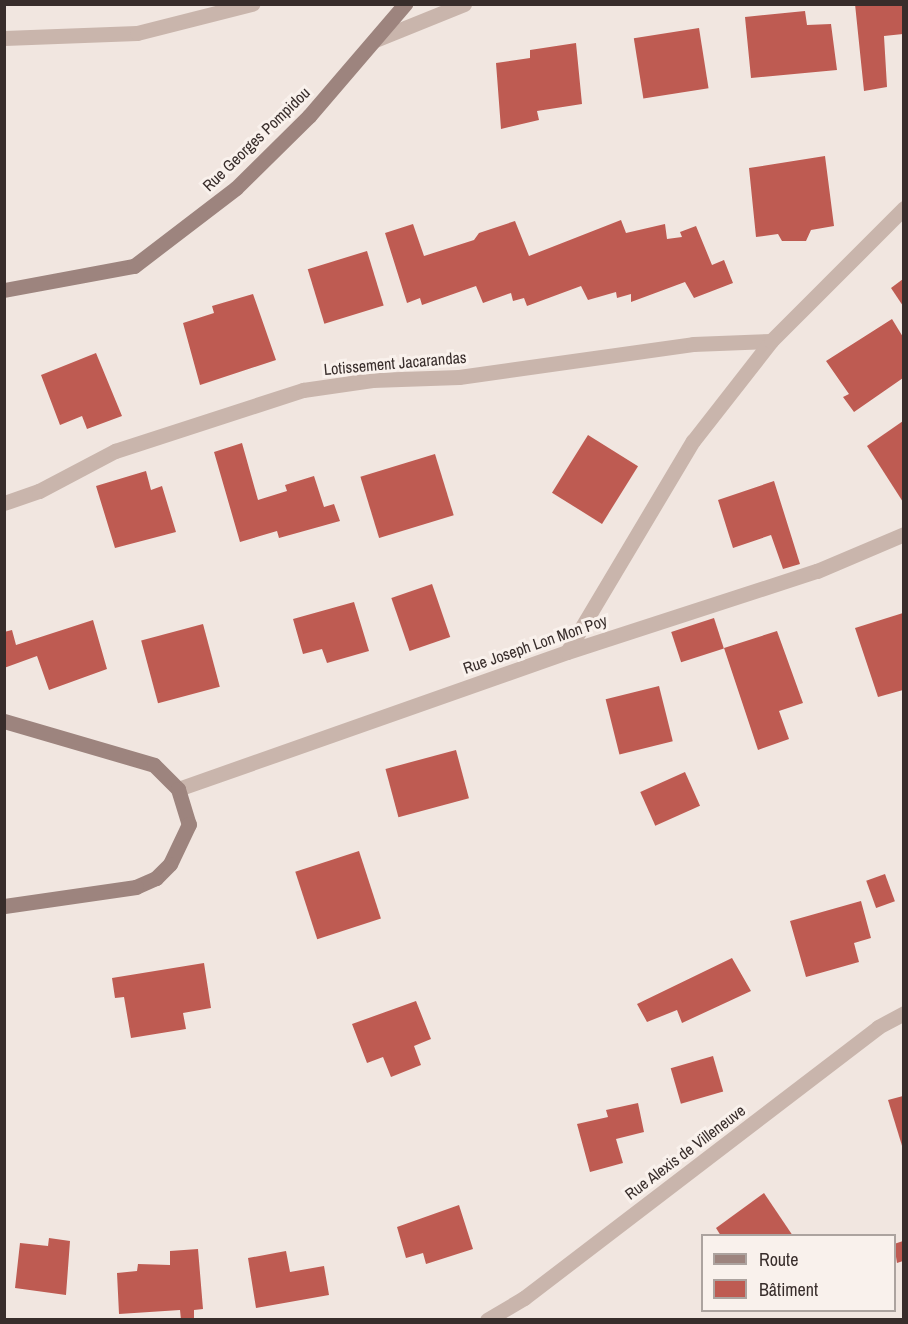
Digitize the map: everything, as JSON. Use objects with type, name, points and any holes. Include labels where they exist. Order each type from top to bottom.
[{"type":"main road","name":"Rue Georges Pompidou","points":[[4,290],[134,266],[236,188],[309,116],[405,4]]},
{"type":"main road","points":[[4,721],[154,765],[178,789],[189,824],[182,845],[156,878],[136,887],[4,906]]},
{"type":"street","points":[[4,38],[136,33],[252,4]]},
{"type":"street","points":[[375,40],[464,4]]},
{"type":"street","points":[[567,652],[693,441],[771,341],[903,208]]},
{"type":"street","name":"Lotissement Jacarandas","points":[[4,503],[39,491],[115,451],[303,390],[372,380],[459,377],[693,345],[771,341]]},
{"type":"street","name":"Rue Joseph Lon Mon Poy","points":[[178,789],[567,652],[817,571],[903,534]]},
{"type":"street","name":"Rue Alexis de Villeneuve","points":[[488,1320],[524,1298],[878,1027],[903,1013]]},
{"type":"building","points":[[855,4],[903,4],[903,34],[884,36],[887,87],[864,91]]},
{"type":"building","points":[[805,11],[807,25],[831,24],[837,70],[751,78],[745,17]]},
{"type":"building","points":[[699,28],[709,88],[643,99],[634,38]]},
{"type":"building","points":[[576,43],[582,104],[537,111],[539,120],[501,129],[496,63],[530,58],[530,50]]},
{"type":"building","points":[[825,156],[834,226],[811,230],[806,241],[782,241],[778,234],[756,237],[749,168]]},
{"type":"building","points":[[621,220],[626,233],[665,224],[667,239],[682,237],[680,232],[696,226],[712,265],[724,260],[733,283],[694,298],[685,282],[631,302],[631,294],[617,298],[616,292],[588,300],[581,286],[527,306],[524,298],[513,301],[511,293],[483,303],[476,286],[422,305],[420,298],[407,303],[385,233],[413,224],[424,256],[474,240],[479,233],[515,221],[529,256]]},
{"type":"building","points":[[367,251],[384,306],[324,324],[308,269]]},
{"type":"building","points":[[903,279],[903,306],[891,288]]},
{"type":"building","points":[[253,294],[276,360],[200,385],[183,323],[214,313],[212,306]]},
{"type":"building","points":[[892,319],[903,337],[903,378],[854,412],[843,397],[849,394],[826,361]]},
{"type":"building","points":[[96,353],[122,416],[87,429],[82,416],[60,425],[41,375]]},
{"type":"building","points":[[903,421],[903,502],[867,446]]},
{"type":"building","points":[[588,435],[638,466],[602,524],[552,493]]},
{"type":"building","points":[[242,443],[258,500],[287,491],[285,485],[314,476],[324,507],[334,504],[340,521],[279,538],[277,531],[240,542],[214,452]]},
{"type":"building","points":[[435,454],[454,515],[379,538],[360,477]]},
{"type":"building","points":[[146,471],[151,490],[162,486],[176,532],[115,548],[96,486]]},
{"type":"building","points":[[774,481],[800,564],[783,569],[771,535],[733,548],[718,500]]},
{"type":"building","points":[[432,584],[450,637],[410,651],[391,598]]},
{"type":"building","points":[[354,602],[369,651],[327,663],[322,649],[303,654],[293,619]]},
{"type":"building","points":[[903,613],[903,690],[878,697],[855,628]]},
{"type":"building","points":[[714,618],[724,648],[681,662],[671,632]]},
{"type":"building","points":[[93,620],[107,669],[49,690],[37,656],[4,668],[4,632],[12,630],[16,645]]},
{"type":"building","points":[[203,624],[220,687],[158,703],[141,641]]},
{"type":"building","points":[[777,631],[803,703],[779,711],[789,739],[758,750],[724,648]]},
{"type":"building","points":[[659,686],[673,741],[619,755],[606,699]]},
{"type":"building","points":[[456,750],[469,798],[398,817],[385,769]]},
{"type":"building","points":[[685,772],[700,806],[655,826],[640,792]]},
{"type":"building","points":[[359,851],[381,919],[317,939],[295,872]]},
{"type":"building","points":[[885,874],[895,901],[876,908],[866,881]]},
{"type":"building","points":[[861,901],[871,938],[854,943],[859,962],[806,977],[790,921]]},
{"type":"building","points":[[732,958],[751,991],[682,1023],[677,1010],[647,1022],[637,1004]]},
{"type":"building","points":[[204,963],[211,1008],[183,1013],[186,1029],[131,1038],[124,997],[115,998],[112,978]]},
{"type":"building","points":[[416,1001],[431,1039],[414,1046],[421,1065],[391,1077],[383,1057],[367,1063],[352,1024]]},
{"type":"building","points":[[713,1056],[723,1092],[681,1104],[671,1068]]},
{"type":"building","points":[[903,1096],[903,1149],[888,1100]]},
{"type":"building","points":[[638,1103],[644,1132],[616,1139],[623,1163],[590,1172],[577,1124],[608,1117],[606,1110]]},
{"type":"building","points":[[764,1193],[792,1234],[720,1234],[716,1228]]},
{"type":"building","points":[[459,1205],[473,1249],[426,1264],[423,1253],[406,1258],[397,1227]]},
{"type":"building","points":[[49,1238],[70,1241],[66,1295],[15,1288],[20,1243],[48,1246]]},
{"type":"building","points":[[903,1241],[903,1261],[897,1263],[896,1257],[896,1243]]},
{"type":"building","points":[[198,1249],[203,1309],[194,1310],[194,1320],[181,1320],[180,1310],[119,1314],[117,1273],[137,1271],[138,1264],[170,1265],[170,1251]]},
{"type":"building","points":[[286,1251],[290,1272],[324,1266],[329,1295],[256,1308],[248,1258]]}]
